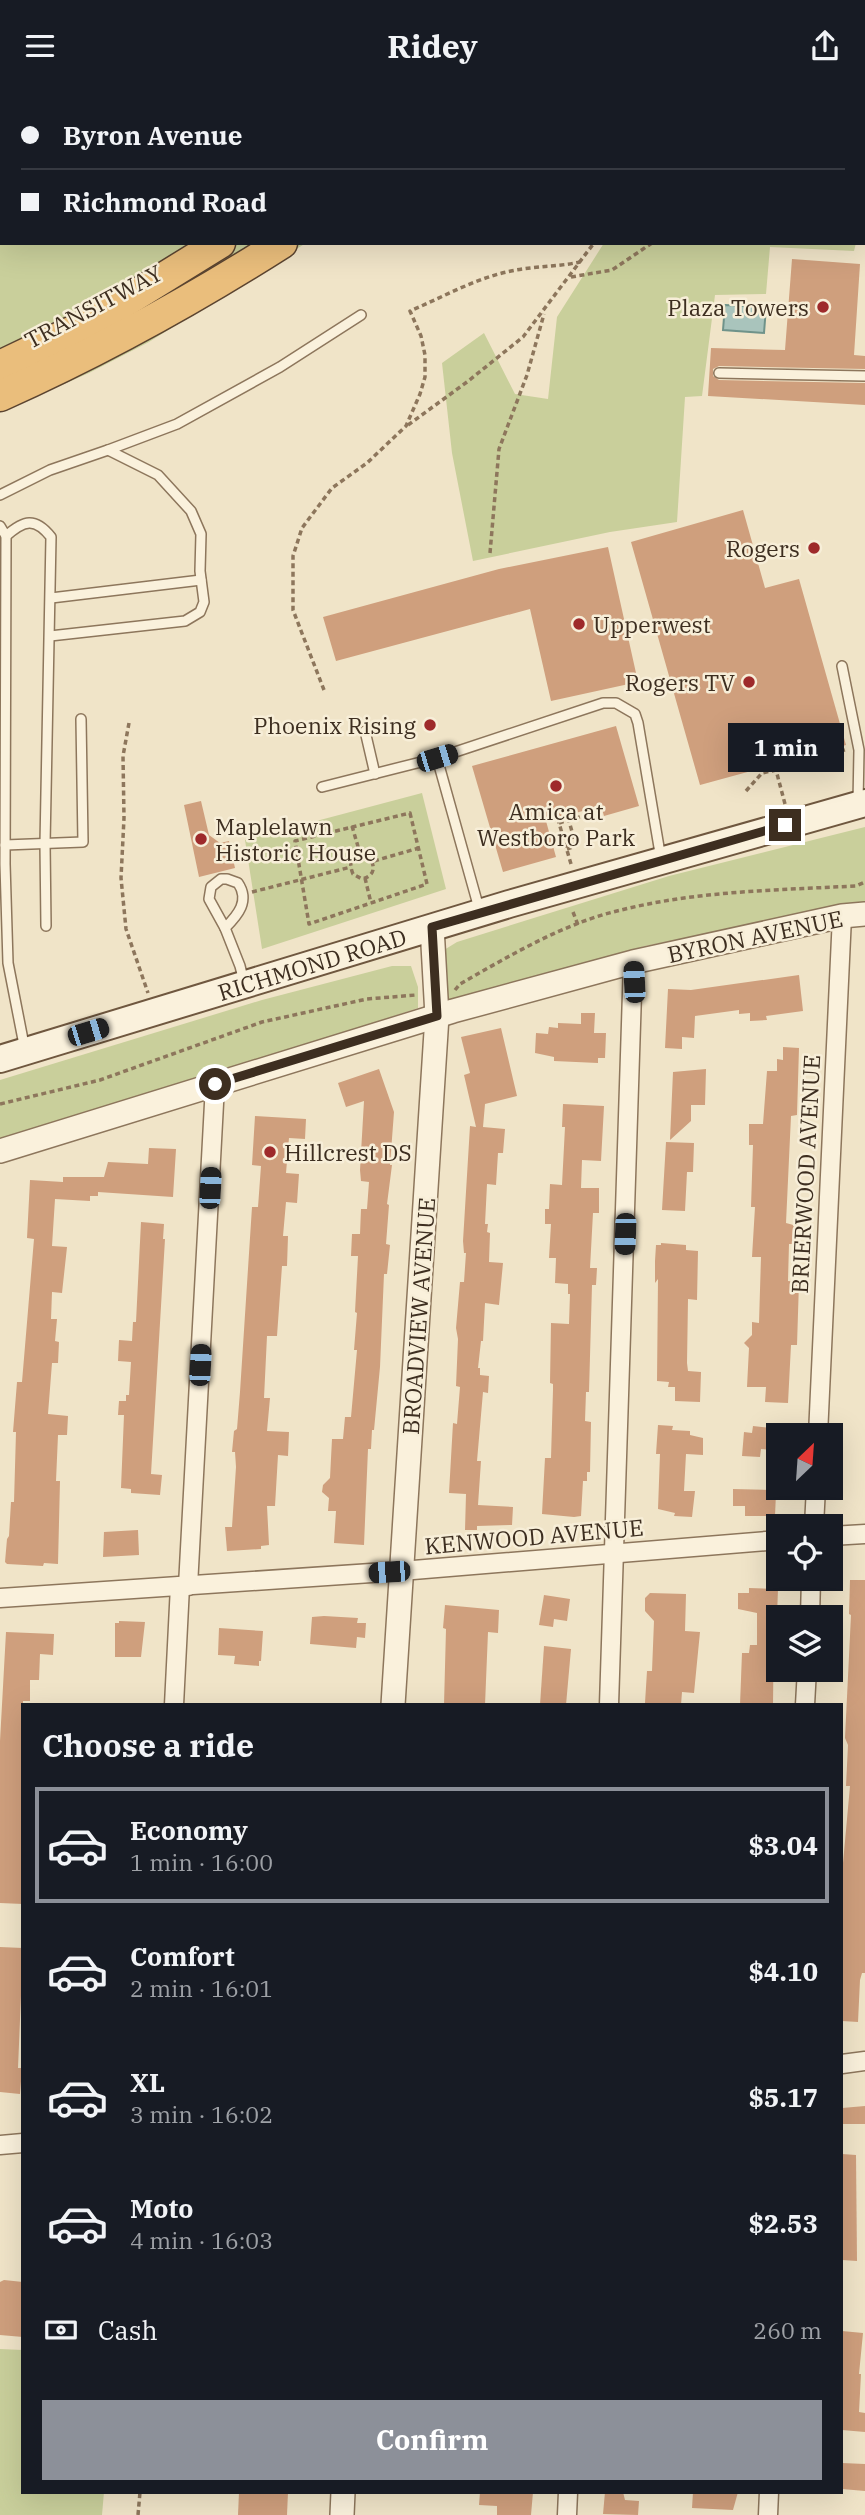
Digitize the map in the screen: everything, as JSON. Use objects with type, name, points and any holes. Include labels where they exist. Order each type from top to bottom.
[{"type":"highway","points":[[0,396],[111,343],[215,285],[279,245]]},
{"type":"highway","points":[[0,366],[92,322],[221,251]]},
{"type":"main road","name":"RICHMOND ROAD","points":[[13,1055],[432,927],[862,803]]},
{"type":"street","name":"BYRON AVENUE","points":[[0,1151],[437,1016],[633,962],[854,915]]},
{"type":"street","name":"BRIERWOOD AVENUE","points":[[819,1423],[854,915]]},
{"type":"street","name":"BROADVIEW AVENUE","points":[[393,1703],[437,1016],[432,927]]},
{"type":"street","points":[[609,1703],[633,962]]},
{"type":"street","points":[[174,1703],[184,1586],[215,1084]]},
{"type":"street","points":[[843,1535],[865,1534]]},
{"type":"street","name":"KENWOOD AVENUE","points":[[0,1598],[401,1571],[766,1541]]},
{"type":"street","points":[[806,1703],[807,1682]]},
{"type":"street","points":[[843,2064],[865,2061]]},
{"type":"street","points":[[0,2145],[21,2143]]},
{"type":"street","points":[[342,2515],[343,2494]]},
{"type":"street","points":[[567,2515],[569,2494]]},
{"type":"street","points":[[768,2515],[769,2494]]},
{"type":"lane","name":"TRANSITWAY","points":[[85,337],[139,305]]},
{"type":"lane","points":[[0,495],[50,470],[177,424],[279,367],[361,315]]},
{"type":"lane","name":"TRANSITWAY","points":[[0,376],[73,343]]},
{"type":"lane","points":[[719,373],[865,376]]},
{"type":"lane","points":[[50,636],[185,621],[200,612],[204,602],[201,534],[191,511],[158,475],[108,450]]},
{"type":"lane","points":[[6,536],[18,525],[30,522],[42,525],[51,537],[46,926]]},
{"type":"lane","points":[[0,526],[6,536],[5,845],[8,963],[20,1034],[13,1055]]},
{"type":"lane","points":[[51,598],[201,580]]},
{"type":"lane","points":[[842,666],[859,750],[862,803]]},
{"type":"lane","points":[[322,787],[437,758],[589,707],[616,703],[635,714],[638,723],[661,860]]},
{"type":"lane","points":[[5,845],[83,842],[81,719]]},
{"type":"lane","points":[[365,731],[375,774]]},
{"type":"lane","points":[[437,758],[481,913]]},
{"type":"lane","points":[[225,928],[241,909],[243,894],[238,883],[227,879],[211,887],[209,899],[225,928],[245,984]]},
{"type":"path","points":[[324,690],[293,610],[293,557],[302,528],[332,488],[367,463],[406,426],[506,353],[523,337],[545,312],[593,245]]},
{"type":"path","points":[[569,278],[612,270],[649,245]]},
{"type":"path","points":[[406,426],[425,377],[425,355],[421,336],[410,311],[494,275],[513,270],[580,262]]},
{"type":"path","points":[[490,553],[499,449],[527,375],[545,312]]},
{"type":"path","points":[[129,723],[122,756],[124,818],[121,878],[126,929],[149,995]]},
{"type":"path","points":[[746,791],[762,773],[848,749]]},
{"type":"path","points":[[776,770],[786,806]]},
{"type":"path","points":[[410,813],[419,848],[428,884],[309,924],[295,841],[410,813]]},
{"type":"path","points":[[570,858],[559,823],[586,815]]},
{"type":"path","points":[[567,849],[576,846],[568,820]]},
{"type":"path","points":[[352,827],[359,851]]},
{"type":"path","points":[[373,861],[419,848]]},
{"type":"path","points":[[359,851],[366,853],[373,861],[373,871],[365,879]]},
{"type":"path","points":[[359,851],[351,858],[351,867],[354,875],[365,879]]},
{"type":"path","points":[[243,894],[351,867]]},
{"type":"path","points":[[365,879],[371,903]]},
{"type":"path","points":[[573,912],[578,925]]},
{"type":"path","points":[[138,2515],[140,2494]]},
{"type":"green space","points":[[0,245],[303,245],[149,342],[89,373],[0,412]]},
{"type":"green space","points":[[603,245],[856,245],[854,251],[770,247],[766,294],[715,295],[702,396],[685,397],[677,522],[610,532],[473,561],[452,453],[442,363],[484,333],[515,394],[548,399],[557,317]]},
{"type":"green space","points":[[422,793],[446,889],[262,949],[245,840]]},
{"type":"green space","points":[[865,827],[865,903],[645,946],[446,1004],[444,950],[457,942],[669,876]]},
{"type":"green space","points":[[392,966],[411,966],[418,987],[418,1008],[222,1074],[0,1142],[0,1080],[262,1000]]},
{"type":"green space","points":[[0,2349],[21,2350],[21,2494],[104,2494],[102,2515],[0,2515]]},
{"type":"water","points":[[725,305],[766,307],[764,333],[723,330]]},
{"type":"building","points":[[792,259],[860,264],[854,355],[865,356],[865,369],[719,366],[713,369],[713,376],[719,380],[865,383],[865,405],[708,396],[711,348],[785,350]]},
{"type":"building","name":"Rogers TV","points":[[743,510],[765,588],[799,579],[846,745],[700,785],[631,542]]},
{"type":"building","points":[[608,547],[638,682],[551,701],[530,609],[336,661],[323,617],[499,569]]},
{"type":"building","name":"Amica at Westboro Park","points":[[616,726],[639,806],[604,816],[601,806],[546,821],[556,857],[503,872],[472,766]]},
{"type":"building","name":"Maplelawn Historic House","points":[[201,801],[209,835],[220,843],[229,841],[235,868],[199,877],[184,805]]},
{"type":"building","points":[[799,975],[803,1011],[766,1016],[767,1020],[750,1021],[750,1013],[739,1014],[739,1010],[695,1016],[694,1038],[682,1037],[682,1049],[665,1048],[668,989],[691,990]]},
{"type":"building","points":[[581,1013],[595,1013],[594,1033],[606,1033],[605,1058],[598,1058],[598,1063],[554,1061],[554,1057],[535,1053],[536,1033],[548,1034],[549,1027],[558,1028],[558,1023],[581,1024]]},
{"type":"building","points":[[501,1028],[517,1096],[485,1104],[483,1127],[505,1129],[503,1153],[498,1153],[496,1185],[487,1184],[485,1224],[488,1224],[487,1232],[490,1233],[489,1262],[503,1263],[499,1305],[485,1303],[478,1368],[480,1375],[489,1376],[488,1393],[483,1392],[477,1461],[481,1461],[478,1505],[513,1507],[512,1525],[477,1526],[477,1530],[465,1530],[466,1494],[449,1493],[453,1423],[457,1424],[460,1387],[456,1386],[456,1328],[460,1282],[464,1282],[466,1253],[463,1241],[470,1126],[476,1127],[464,1075],[470,1073],[461,1037]]},
{"type":"building","points":[[783,1047],[799,1048],[797,1115],[791,1116],[786,1223],[797,1226],[796,1244],[789,1244],[788,1281],[799,1282],[797,1345],[791,1345],[788,1403],[765,1402],[766,1387],[747,1387],[749,1348],[744,1343],[752,1335],[752,1322],[759,1323],[761,1257],[752,1257],[755,1207],[751,1207],[753,1145],[749,1145],[749,1124],[763,1124],[767,1071],[777,1071],[777,1059],[783,1060]]},
{"type":"building","points":[[379,1069],[394,1112],[387,1204],[386,1244],[390,1245],[387,1274],[384,1274],[374,1430],[371,1449],[368,1449],[364,1545],[334,1543],[336,1511],[328,1511],[329,1498],[322,1492],[323,1485],[330,1478],[332,1439],[343,1439],[345,1417],[351,1417],[357,1350],[354,1350],[358,1256],[351,1256],[352,1234],[360,1234],[361,1209],[367,1209],[369,1182],[361,1181],[360,1170],[364,1101],[346,1107],[338,1083]]},
{"type":"building","points":[[706,1069],[705,1105],[691,1105],[691,1121],[670,1140],[673,1072]]},
{"type":"building","points":[[563,1104],[604,1106],[601,1161],[582,1160],[581,1188],[599,1188],[599,1213],[593,1213],[590,1268],[597,1268],[596,1285],[592,1285],[589,1392],[586,1392],[585,1421],[591,1422],[590,1472],[587,1472],[587,1481],[583,1481],[581,1516],[574,1517],[542,1514],[545,1458],[551,1458],[551,1323],[569,1324],[568,1284],[555,1283],[556,1258],[549,1258],[551,1224],[545,1224],[545,1209],[549,1209],[550,1184],[562,1185],[565,1127],[562,1127]]},
{"type":"building","points":[[255,1116],[306,1119],[305,1139],[289,1138],[286,1173],[299,1174],[297,1203],[286,1202],[283,1236],[288,1236],[287,1266],[282,1266],[277,1336],[267,1336],[264,1398],[270,1398],[267,1431],[289,1432],[288,1456],[278,1455],[275,1506],[267,1506],[269,1545],[261,1546],[261,1549],[227,1551],[225,1527],[232,1527],[236,1467],[235,1452],[232,1452],[234,1431],[237,1429],[252,1207],[258,1207],[261,1166],[252,1165]]},
{"type":"building","points":[[666,1142],[694,1143],[693,1172],[687,1172],[685,1211],[662,1210]]},
{"type":"building","points":[[149,1148],[176,1149],[173,1197],[98,1192],[98,1196],[90,1196],[90,1201],[55,1199],[52,1246],[67,1247],[62,1293],[52,1292],[51,1319],[57,1319],[55,1341],[59,1342],[58,1363],[52,1363],[48,1414],[68,1416],[67,1435],[58,1435],[58,1564],[7,1564],[5,1562],[11,1502],[14,1502],[16,1432],[13,1432],[17,1382],[22,1382],[34,1239],[27,1238],[30,1180],[63,1182],[63,1177],[104,1177],[108,1162],[148,1164]]},
{"type":"building","points":[[141,1222],[164,1224],[151,1474],[162,1475],[160,1495],[131,1493],[131,1489],[121,1488],[124,1415],[118,1415],[119,1401],[126,1401],[126,1395],[129,1395],[131,1362],[118,1361],[119,1340],[132,1341],[133,1322],[136,1322]]},
{"type":"building","points":[[656,1245],[686,1245],[686,1250],[698,1251],[697,1300],[688,1299],[687,1363],[688,1371],[701,1372],[700,1402],[675,1401],[675,1387],[668,1387],[669,1382],[657,1381],[658,1279],[655,1283],[655,1261]]},
{"type":"building","points":[[658,1425],[673,1426],[672,1430],[690,1431],[690,1435],[703,1438],[703,1455],[686,1454],[684,1491],[695,1491],[692,1517],[674,1516],[675,1513],[658,1509]]},
{"type":"building","points":[[753,1426],[766,1428],[766,1450],[761,1449],[760,1457],[742,1456],[744,1432],[752,1433]]},
{"type":"building","points":[[733,1489],[766,1490],[766,1500],[776,1500],[775,1514],[766,1516],[745,1516],[745,1506],[733,1506]]},
{"type":"building","points":[[138,1530],[139,1555],[103,1557],[104,1532]]},
{"type":"building","points":[[850,1580],[865,1580],[865,1973],[862,1973],[860,1980],[858,2022],[843,2021],[843,1863],[850,1786],[846,1786],[848,1745],[845,1738]]},
{"type":"building","points":[[749,1588],[778,1591],[777,1605],[766,1605],[766,1682],[773,1682],[773,1703],[740,1703],[742,1653],[749,1653],[750,1645],[757,1645],[757,1613],[738,1609],[738,1593],[749,1593]]},
{"type":"building","points":[[650,1593],[686,1594],[685,1631],[700,1632],[694,1693],[682,1692],[681,1703],[645,1703],[647,1671],[652,1671],[654,1621],[645,1611],[645,1598]]},
{"type":"building","points":[[544,1595],[570,1599],[567,1621],[554,1619],[553,1627],[539,1625]]},
{"type":"building","points":[[445,1605],[499,1610],[498,1633],[488,1632],[485,1703],[444,1703],[446,1629],[443,1628]]},
{"type":"building","points":[[312,1617],[358,1618],[357,1623],[366,1623],[365,1638],[357,1637],[356,1648],[310,1644]]},
{"type":"building","points":[[145,1622],[141,1657],[115,1657],[115,1623]]},
{"type":"building","points":[[219,1628],[263,1631],[259,1666],[234,1664],[235,1656],[218,1655]]},
{"type":"building","points":[[6,1632],[54,1634],[53,1655],[40,1654],[39,1680],[30,1680],[30,1701],[21,1703],[21,1904],[0,1903],[0,1741]]},
{"type":"building","points":[[544,1646],[571,1649],[566,1703],[540,1703]]},
{"type":"building","points":[[0,1947],[21,1948],[18,2068],[21,2068],[20,2094],[0,2092]]},
{"type":"building","points":[[865,2106],[865,2124],[843,2124],[843,2108]]},
{"type":"building","points":[[843,2154],[856,2155],[857,2261],[843,2260]]},
{"type":"building","points":[[0,2282],[21,2282],[21,2337],[0,2335]]},
{"type":"building","points":[[843,2331],[863,2333],[859,2412],[865,2413],[865,2432],[843,2430]]},
{"type":"building","points":[[843,2463],[865,2464],[865,2491],[843,2489]]},
{"type":"building","points":[[239,2494],[288,2494],[287,2515],[238,2515]]},
{"type":"building","points":[[480,2494],[533,2494],[531,2515],[497,2515],[497,2506],[479,2505]]},
{"type":"building","points":[[605,2494],[624,2494],[625,2500],[639,2501],[638,2515],[603,2514]]},
{"type":"building","points":[[693,2494],[737,2494],[733,2510],[692,2508]]},
{"type":"place","name":"Plaza Towers","points":[[823,307]]},
{"type":"place","name":"Rogers","points":[[814,548]]},
{"type":"place","name":"Upperwest","points":[[579,624]]},
{"type":"place","name":"Rogers TV","points":[[749,682]]},
{"type":"place","name":"Phoenix Rising","points":[[430,725]]},
{"type":"place","name":"Amica at Westboro Park","points":[[556,786]]},
{"type":"place","name":"Maplelawn Historic House","points":[[201,839]]},
{"type":"place","name":"Hillcrest DS","points":[[270,1152]]},
{"type":"route","points":[[215,1084],[437,1016],[432,927],[785,825]]}]
